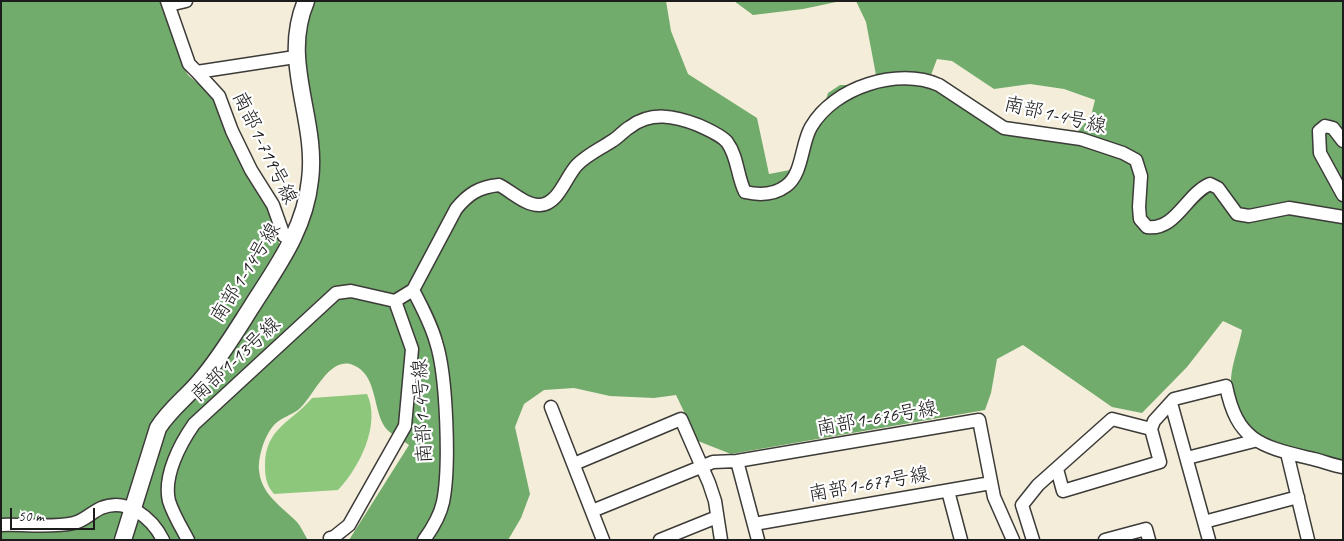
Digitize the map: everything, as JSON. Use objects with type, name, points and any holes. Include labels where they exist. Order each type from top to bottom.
[{"type":"street","points":[[168,3],[186,1]]},
{"type":"street","name":"南部1-14号線","points":[[123,540],[158,428],[168,413],[201,380],[219,356],[293,240],[308,196],[311,164],[295,57],[298,30],[306,1]]},
{"type":"street","name":"南部1-719号線","points":[[168,3],[189,64],[219,96],[232,131],[273,205],[284,236],[293,240]]},
{"type":"street","points":[[197,72],[295,57]]},
{"type":"street","name":"南部1-4号線","points":[[424,540],[433,528],[442,504],[445,468],[444,406],[441,362],[436,342],[413,290],[456,208],[466,197],[478,189],[499,185],[528,203],[546,204],[557,194],[576,166],[590,153],[615,140],[630,126],[645,118],[659,115],[682,119],[726,140],[734,152],[745,192],[759,195],[786,186],[795,174],[810,127],[833,102],[867,84],[920,78],[940,85],[1004,128],[1081,139],[1123,153],[1136,160],[1141,176],[1140,220],[1147,227],[1157,229],[1172,219],[1199,189],[1210,184],[1218,188],[1237,214],[1249,216],[1289,208],[1343,218]]},
{"type":"street","points":[[1343,141],[1333,128],[1325,126],[1318,131],[1320,154],[1343,195]]},
{"type":"street","points":[[330,538],[349,525],[405,426],[412,349],[394,301],[413,290]]},
{"type":"street","name":"南部1-13号線","points":[[188,540],[169,501],[167,484],[178,452],[194,424],[336,293],[351,291],[394,301]]},
{"type":"street","points":[[1057,469],[1063,491],[1160,462],[1151,429],[1154,421],[1174,399],[1226,386],[1231,410],[1245,432],[1254,441],[1287,453],[1343,467]]},
{"type":"street","points":[[1171,403],[1209,540]]},
{"type":"street","points":[[551,407],[603,540]]},
{"type":"street","points":[[574,464],[681,418],[715,501],[721,540]]},
{"type":"street","points":[[1033,540],[1022,505],[1038,485],[1112,419],[1151,429]]},
{"type":"street","name":"南部1-676号線","points":[[737,461],[979,420],[994,497],[1013,540]]},
{"type":"street","points":[[1187,458],[1254,441]]},
{"type":"street","points":[[1287,453],[1308,540]]},
{"type":"street","points":[[592,511],[713,462],[737,461],[758,540]]},
{"type":"street","name":"南部1-677号線","points":[[754,524],[991,483]]},
{"type":"street","points":[[948,491],[961,540]]},
{"type":"street","points":[[1204,522],[1298,498]]},
{"type":"street","points":[[1,525],[76,523],[103,507],[118,505],[134,509],[146,516],[163,540]]},
{"type":"street","points":[[660,540],[717,517]]},
{"type":"street","points":[[1105,540],[1146,528],[1149,540]]},
{"type":"green space","points":[[1,1],[162,1],[183,66],[188,75],[214,97],[227,137],[267,205],[280,246],[294,254],[308,224],[315,201],[319,167],[318,146],[305,62],[304,42],[307,21],[314,1],[666,1],[671,31],[688,74],[757,118],[769,174],[790,170],[806,123],[825,103],[828,93],[840,85],[852,85],[876,75],[866,22],[856,1],[1343,1],[1343,462],[1286,447],[1268,440],[1253,430],[1241,417],[1233,401],[1231,379],[1242,330],[1223,321],[1187,367],[1142,413],[1112,407],[1023,345],[997,359],[991,393],[985,410],[731,454],[698,441],[676,395],[654,398],[610,396],[574,388],[544,390],[524,404],[515,427],[530,494],[521,518],[508,540],[349,540],[409,445],[385,427],[366,375],[353,365],[344,364],[336,366],[322,379],[298,410],[280,420],[271,428],[261,452],[259,470],[263,486],[272,498],[298,523],[308,540],[1,540]],"holes":[[[937,59],[952,61],[994,89],[1030,84],[1064,89],[1095,100],[1091,116],[1077,132],[1007,124],[931,75]]]},
{"type":"green space","points":[[734,1],[841,1],[803,9],[753,15]]},
{"type":"green space","points":[[367,394],[371,406],[371,418],[366,445],[354,470],[338,490],[274,494],[269,487],[266,477],[266,452],[270,442],[281,427],[312,398]]}]
